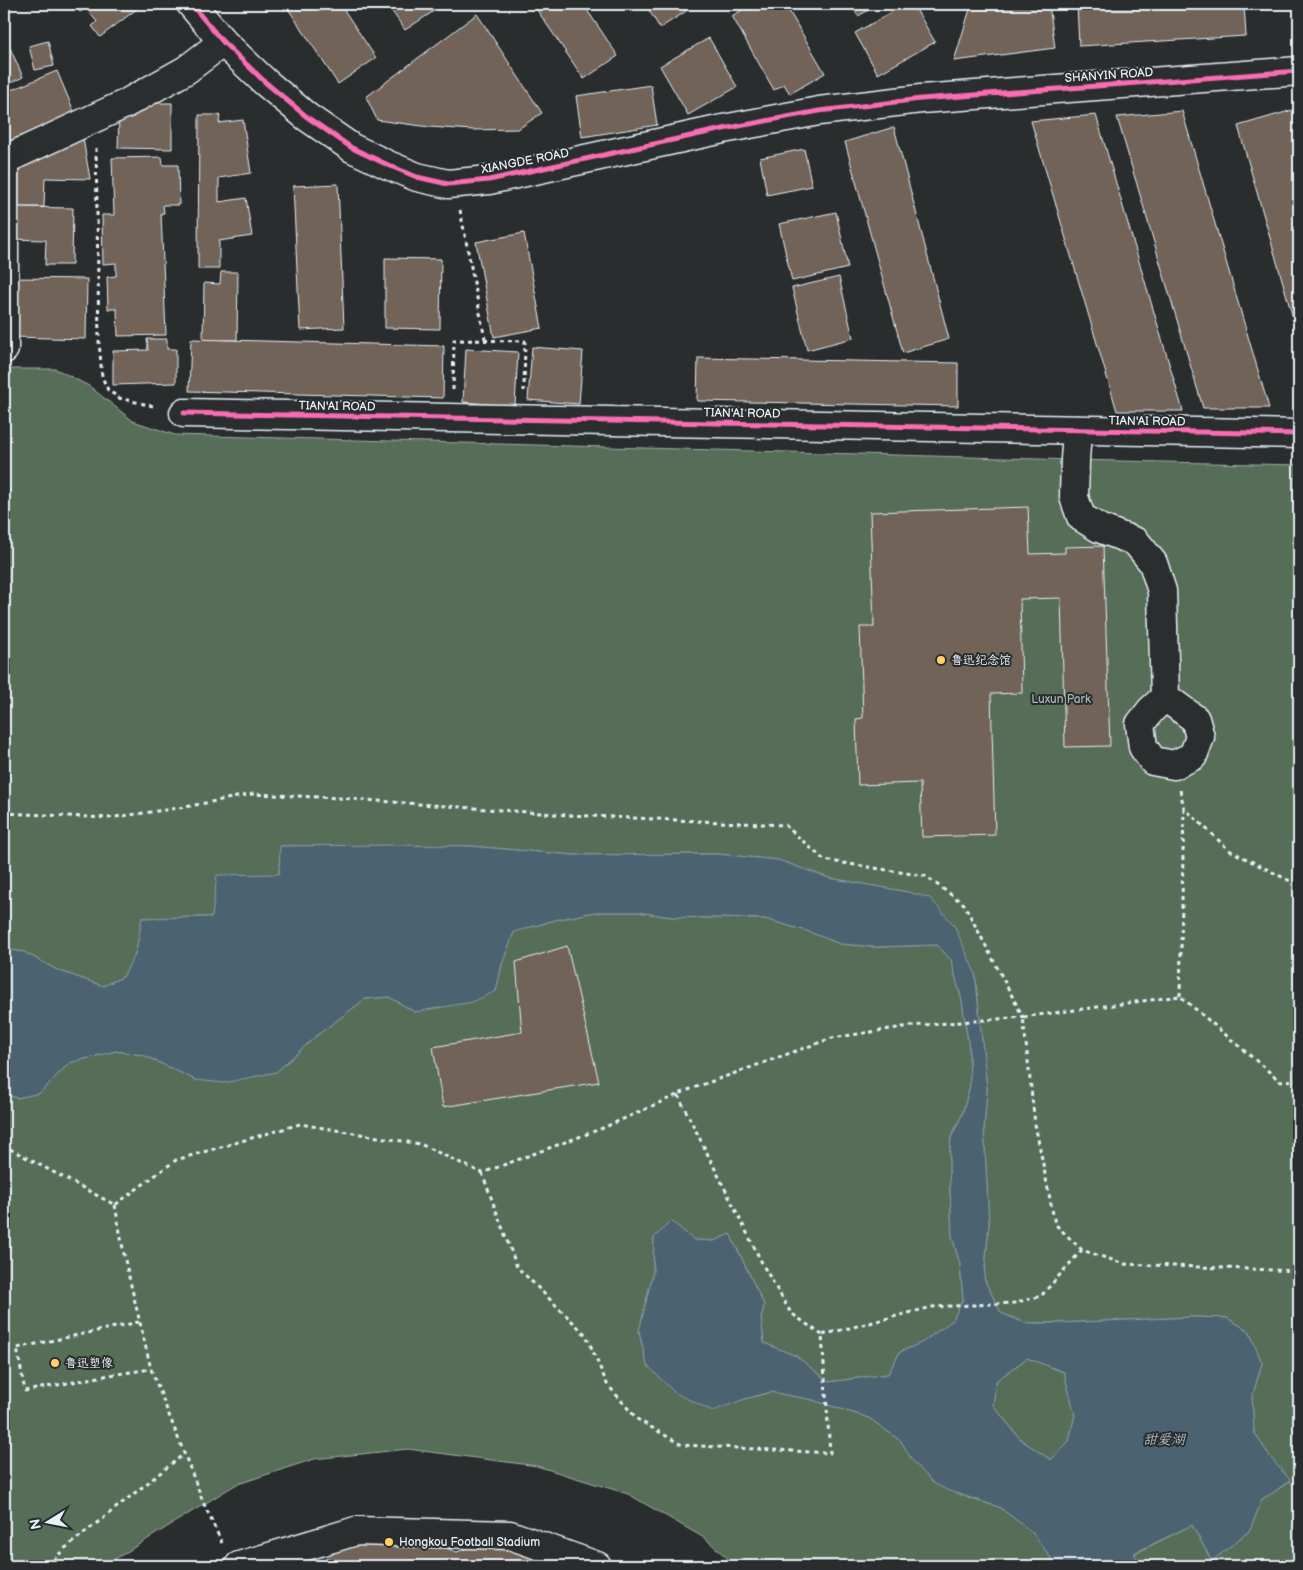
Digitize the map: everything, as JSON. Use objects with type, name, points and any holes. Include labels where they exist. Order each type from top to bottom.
[{"type":"street","name":"XIANGDE ROAD","points":[[191,4],[224,42],[265,82],[300,112],[352,148],[417,177],[448,184],[488,180],[723,129],[819,111],[921,99]]},
{"type":"street","points":[[4,349],[4,160],[125,104],[186,70],[224,42]]},
{"type":"street","name":"SHANYIN ROAD","points":[[921,99],[1299,71]]},
{"type":"street","name":"TIAN'AI ROAD","points":[[184,413],[1299,434]]},
{"type":"street","points":[[1077,430],[1074,497],[1081,517],[1099,528],[1136,542],[1153,563],[1162,591],[1165,697]]},
{"type":"street","points":[[1165,697],[1195,719],[1200,736],[1193,756],[1174,766],[1153,761],[1143,746],[1140,724],[1150,710],[1165,697]]},
{"type":"street","points":[[232,1557],[356,1530],[510,1534],[596,1566]]},
{"type":"path","points":[[96,117],[99,331],[102,377],[108,390],[119,398],[184,413]]},
{"type":"path","points":[[459,206],[485,339]]},
{"type":"path","points":[[452,418],[454,340],[485,339],[525,341],[523,419]]},
{"type":"path","points":[[1174,766],[1184,808],[1180,996]]},
{"type":"path","points":[[4,813],[108,818],[179,808],[253,794],[568,815],[785,825],[824,860],[925,876],[964,904],[1023,1017],[1035,1124],[1056,1224],[1082,1250],[1124,1264],[1299,1271]]},
{"type":"path","points":[[1184,808],[1229,850],[1288,880],[1299,881]]},
{"type":"path","points":[[482,1173],[604,1128],[678,1095],[832,1038],[910,1026],[1023,1017],[1180,996],[1280,1081],[1299,1080]]},
{"type":"path","points":[[678,1095],[764,1267],[791,1313],[822,1335]]},
{"type":"path","points":[[115,1205],[176,1160],[300,1124],[420,1144],[482,1173],[517,1267],[586,1335],[607,1384],[636,1419],[682,1445],[830,1453],[822,1335]]},
{"type":"path","points":[[4,1148],[12,1150],[115,1205]]},
{"type":"path","points":[[115,1205],[125,1260],[151,1370],[204,1504],[232,1557]]},
{"type":"path","points":[[822,1335],[932,1306],[1014,1303],[1041,1296],[1082,1250]]},
{"type":"path","points":[[139,1322],[17,1348],[25,1391],[110,1375],[151,1370]]},
{"type":"path","points":[[48,1566],[64,1549],[184,1454]]},
{"type":"green space","name":"Luxun Park","points":[[4,369],[56,369],[89,386],[133,421],[175,435],[1299,465],[1299,1566],[1141,1566],[1134,1554],[1192,1525],[1212,1561],[1250,1530],[1262,1499],[1290,1481],[1270,1457],[1254,1432],[1252,1397],[1262,1363],[1249,1331],[1227,1318],[1193,1317],[1025,1323],[1001,1313],[984,1279],[989,1223],[984,1129],[987,1089],[975,973],[908,892],[829,878],[778,860],[717,854],[573,855],[470,846],[281,846],[279,874],[212,917],[142,918],[136,952],[123,977],[103,986],[57,970],[24,952],[4,949]]},
{"type":"green space","points":[[595,912],[638,912],[672,917],[765,919],[807,931],[840,944],[877,947],[937,945],[951,960],[962,1001],[969,1047],[970,1086],[962,1115],[951,1138],[949,1165],[952,1236],[960,1264],[963,1299],[953,1320],[923,1342],[900,1352],[888,1374],[829,1382],[796,1356],[764,1343],[761,1319],[764,1305],[730,1234],[714,1241],[694,1240],[671,1221],[654,1238],[653,1272],[639,1332],[647,1365],[745,1399],[771,1392],[813,1400],[869,1418],[901,1441],[912,1459],[968,1498],[999,1507],[1032,1532],[1057,1566],[736,1566],[706,1539],[628,1494],[537,1466],[408,1449],[314,1459],[235,1485],[104,1566],[4,1566],[4,1094],[17,1098],[40,1093],[69,1063],[116,1051],[143,1055],[196,1080],[276,1072],[315,1037],[365,999],[389,997],[415,1012],[496,991],[502,964],[514,932],[555,920]]},
{"type":"green space","points":[[1027,1358],[1064,1372],[1075,1415],[1069,1441],[1051,1460],[1021,1440],[993,1405],[996,1381]]},
{"type":"water","name":"甜爱湖","points":[[280,846],[470,846],[573,855],[717,854],[778,860],[829,878],[908,892],[930,898],[954,925],[975,973],[987,1089],[984,1129],[989,1223],[984,1279],[1001,1313],[1025,1323],[1193,1317],[1227,1318],[1249,1331],[1262,1363],[1252,1397],[1254,1432],[1270,1457],[1290,1480],[1262,1499],[1250,1530],[1212,1561],[1192,1525],[1134,1553],[1141,1566],[1057,1566],[1032,1532],[999,1507],[949,1491],[933,1483],[912,1460],[901,1441],[869,1418],[813,1400],[771,1392],[713,1411],[675,1393],[647,1365],[639,1331],[653,1272],[654,1238],[671,1221],[694,1240],[714,1241],[730,1234],[764,1305],[761,1319],[764,1343],[796,1356],[829,1382],[888,1374],[900,1352],[923,1342],[953,1320],[963,1299],[960,1264],[952,1236],[949,1165],[951,1138],[962,1115],[970,1086],[969,1047],[962,1001],[951,960],[937,945],[877,947],[840,944],[807,931],[765,919],[672,917],[638,912],[595,912],[555,920],[514,932],[502,964],[496,991],[472,1002],[415,1012],[389,997],[365,999],[315,1037],[276,1072],[224,1083],[196,1080],[143,1055],[116,1051],[69,1063],[40,1093],[17,1098],[4,1094],[4,949],[24,952],[57,970],[103,986],[123,977],[136,952],[142,918],[212,917],[217,875],[279,874]],"holes":[[[1027,1358],[1064,1372],[1075,1415],[1069,1441],[1051,1460],[1021,1440],[993,1405],[996,1381]]]},
{"type":"building","points":[[74,4],[134,4],[138,8],[100,37],[92,26],[97,22],[86,8],[80,12]]},
{"type":"building","points":[[285,4],[340,4],[376,58],[338,84]]},
{"type":"building","points":[[387,4],[442,4],[443,5],[405,30]]},
{"type":"building","points":[[533,4],[583,4],[618,56],[584,79]]},
{"type":"building","points":[[645,4],[697,4],[660,28]]},
{"type":"building","points":[[752,4],[785,4],[825,73],[790,94],[784,84],[774,90],[732,16]]},
{"type":"building","points":[[851,4],[879,4],[858,16]]},
{"type":"building","points":[[906,4],[913,4],[935,42],[878,74],[855,33]]},
{"type":"building","points":[[1010,4],[1049,4],[1055,48],[954,61],[970,9]]},
{"type":"building","points":[[1077,4],[1244,4],[1246,36],[1079,46]]},
{"type":"building","points":[[477,14],[542,113],[518,129],[473,130],[429,127],[377,120],[366,97]]},
{"type":"building","points":[[4,30],[10,44],[4,47]]},
{"type":"building","points":[[709,38],[737,87],[688,115],[660,66]]},
{"type":"building","points":[[48,41],[54,66],[35,70],[29,46]]},
{"type":"building","points":[[10,48],[23,77],[4,86],[4,51]]},
{"type":"building","points":[[57,71],[75,114],[4,143],[4,93]]},
{"type":"building","points":[[651,85],[657,125],[582,137],[576,96]]},
{"type":"building","points":[[134,103],[172,103],[172,149],[118,148],[119,117],[134,117]]},
{"type":"building","points":[[1296,109],[1299,119],[1299,339],[1238,126]]},
{"type":"building","points":[[1182,111],[1269,408],[1203,408],[1117,117]]},
{"type":"building","points":[[199,115],[220,115],[219,123],[243,120],[251,173],[219,178],[219,202],[246,198],[252,236],[219,241],[219,269],[198,269]]},
{"type":"building","points":[[1096,115],[1183,411],[1117,411],[1031,121]]},
{"type":"building","points":[[81,127],[90,179],[45,178],[44,207],[19,207],[19,165],[26,165],[26,149]]},
{"type":"building","points":[[894,127],[949,339],[903,353],[845,142]]},
{"type":"building","points":[[804,149],[812,186],[767,195],[760,158]]},
{"type":"building","points":[[162,157],[163,165],[178,165],[179,205],[163,205],[164,213],[161,213],[166,335],[118,336],[117,309],[108,309],[107,277],[116,276],[116,263],[103,264],[102,215],[114,215],[112,158]]},
{"type":"building","points":[[338,184],[344,328],[300,330],[293,186]]},
{"type":"building","points":[[10,207],[73,208],[72,265],[45,265],[46,240],[9,239]]},
{"type":"building","points":[[836,212],[848,268],[792,281],[779,224]]},
{"type":"building","points":[[524,233],[542,328],[494,337],[476,242]]},
{"type":"building","points":[[385,258],[441,259],[440,329],[385,328]]},
{"type":"building","points":[[221,272],[238,272],[237,340],[203,340],[204,283],[220,284]]},
{"type":"building","points":[[839,277],[853,338],[807,350],[792,288]]},
{"type":"building","points":[[14,278],[87,279],[86,339],[13,337]]},
{"type":"building","points":[[147,339],[167,339],[167,349],[176,349],[176,383],[113,385],[113,351],[148,350]]},
{"type":"building","points":[[191,339],[444,346],[443,398],[189,391]]},
{"type":"building","points":[[532,347],[583,351],[579,404],[528,400]]},
{"type":"building","points":[[466,349],[518,352],[515,406],[463,402]]},
{"type":"building","points":[[698,358],[958,363],[958,406],[697,401]]},
{"type":"building","name":"鲁迅纪念馆","points":[[1028,507],[1030,554],[1065,553],[1065,547],[1103,546],[1110,746],[1065,747],[1061,598],[1020,599],[1022,693],[991,694],[995,835],[922,837],[920,783],[858,785],[856,719],[863,718],[860,627],[874,627],[870,512]]},
{"type":"building","points":[[567,946],[599,1082],[443,1107],[433,1047],[522,1032],[516,962]]},
{"type":"building","name":"Hongkou Football Stadium","points":[[376,1523],[457,1552],[511,1531],[564,1566],[316,1566]]},
{"type":"cycle path","points":[[191,4],[223,42],[265,82],[307,117],[352,148],[417,177],[448,184],[489,180],[723,129],[819,111],[921,99],[1299,71]]},
{"type":"cycle path","points":[[184,413],[1299,434]]},
{"type":"place","name":"鲁迅纪念馆","points":[[941,660]]},
{"type":"place","name":"鲁迅塑像","points":[[55,1363]]},
{"type":"place","name":"Hongkou Football Stadium","points":[[389,1542]]}]
